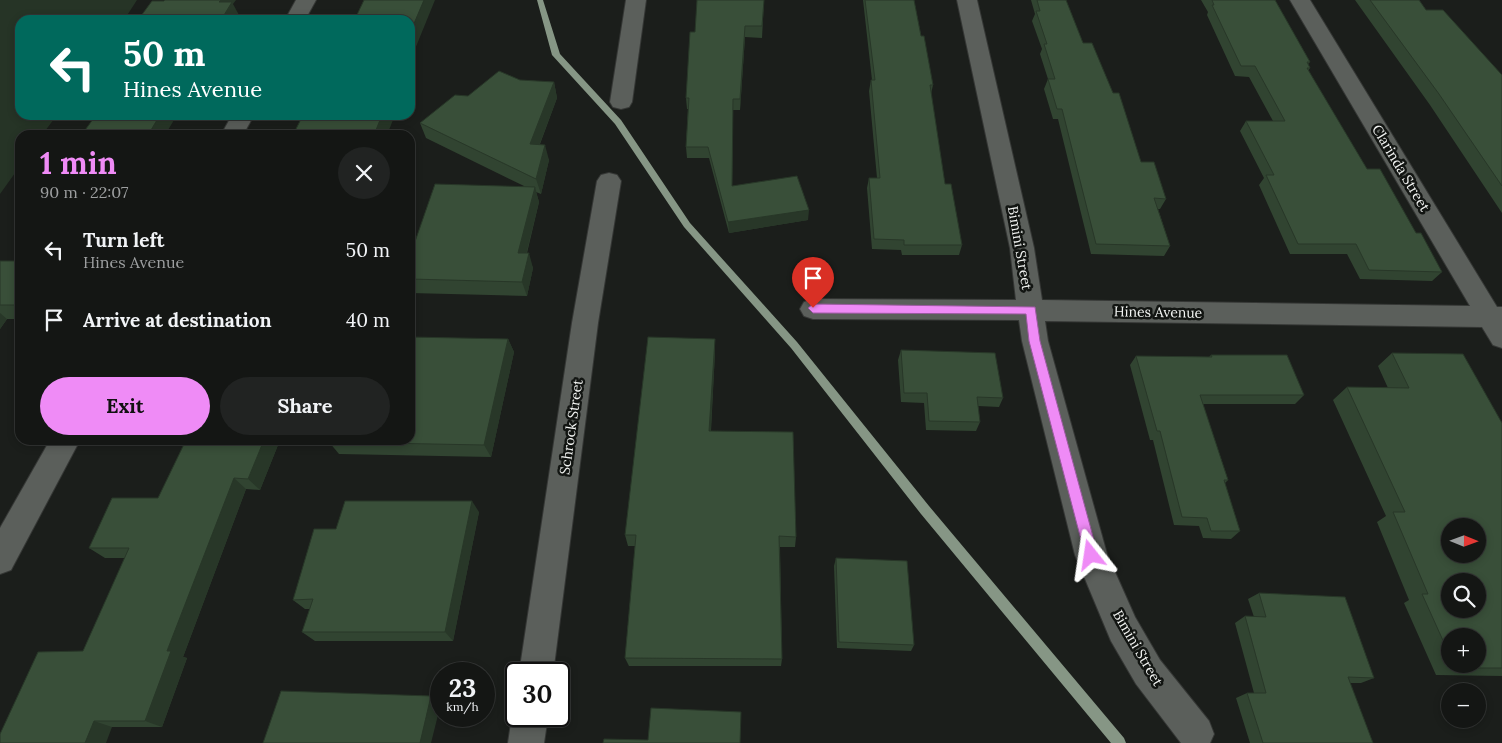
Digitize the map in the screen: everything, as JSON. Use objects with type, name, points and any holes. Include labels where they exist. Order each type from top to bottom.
[{"type":"street","points":[[298,15],[306,0]]},
{"type":"street","points":[[622,102],[636,0]]},
{"type":"street","name":"Bimini Street","points":[[968,0],[1022,248],[1035,341],[1091,555],[1123,629],[1148,672],[1196,734]]},
{"type":"street","name":"Clarinda Street","points":[[1300,0],[1498,324]]},
{"type":"street","name":"Schrock Street","points":[[538,662],[585,323],[609,181]]},
{"type":"street","name":"Hines Avenue","points":[[813,308],[1031,310],[1498,324]]},
{"type":"street","points":[[0,559],[62,445]]},
{"type":"street","points":[[526,743],[528,727]]},
{"type":"green space","points":[[0,0],[137,0],[127,15],[15,15],[15,120],[53,120],[46,130],[15,130],[15,173],[0,194]]},
{"type":"building","points":[[221,0],[219,2],[232,2],[224,15],[142,15],[152,1]]},
{"type":"building","points":[[364,0],[424,0],[415,21],[415,15],[357,15]]},
{"type":"building","points":[[697,0],[764,0],[762,26],[745,26],[740,99],[733,99],[732,186],[797,176],[809,210],[728,222],[708,147],[686,147],[689,98],[686,98],[690,32],[695,32]]},
{"type":"building","points":[[865,0],[914,0],[921,36],[924,36],[933,85],[930,85],[945,184],[951,184],[962,245],[904,245],[904,240],[874,239],[869,178],[880,178],[871,80],[875,80]]},
{"type":"building","points":[[1037,0],[1066,0],[1083,43],[1092,43],[1113,93],[1119,93],[1141,162],[1154,162],[1166,199],[1154,198],[1170,246],[1096,244],[1062,109],[1057,109],[1048,79],[1055,79],[1044,44],[1047,44],[1036,11],[1040,11]]},
{"type":"building","points":[[1212,0],[1275,0],[1310,62],[1307,62],[1310,68],[1307,68],[1367,169],[1380,169],[1416,233],[1421,233],[1442,272],[1369,270],[1356,244],[1298,244],[1266,175],[1274,175],[1246,121],[1285,121],[1255,66],[1241,66],[1212,5],[1214,5]]},
{"type":"building","points":[[1370,0],[1419,0],[1426,10],[1443,10],[1502,75],[1502,186],[1439,94]]},
{"type":"building","points":[[499,71],[520,80],[554,82],[530,144],[545,145],[536,179],[420,123],[455,95],[468,96]]},
{"type":"building","points":[[92,120],[157,120],[151,130],[85,130]]},
{"type":"building","points":[[300,120],[380,120],[376,130],[296,130]]},
{"type":"building","points":[[435,184],[535,187],[518,253],[529,253],[522,282],[415,279],[415,242]]},
{"type":"building","points":[[0,261],[15,261],[15,305],[0,305]]},
{"type":"building","points":[[415,337],[508,339],[484,445],[415,444]]},
{"type":"building","points":[[648,337],[715,339],[709,431],[793,432],[796,537],[779,536],[782,659],[625,658],[636,535],[625,535]]},
{"type":"building","points":[[901,350],[995,353],[1003,398],[977,397],[980,422],[929,421],[927,393],[904,393]]},
{"type":"building","points":[[1392,353],[1463,354],[1502,423],[1502,668],[1486,668],[1486,628],[1441,628],[1441,636],[1422,594],[1428,594],[1393,512],[1405,512],[1347,387],[1409,388]]},
{"type":"building","points":[[1211,355],[1287,355],[1304,395],[1200,395],[1228,480],[1224,480],[1240,531],[1211,531],[1207,518],[1182,517],[1160,431],[1157,431],[1136,356],[1212,357]]},
{"type":"building","points":[[184,445],[262,445],[248,479],[234,478],[167,651],[171,651],[145,721],[94,721],[85,743],[0,743],[0,734],[38,652],[83,651],[129,548],[89,548],[112,498],[158,498]]},
{"type":"building","points":[[345,501],[472,501],[445,632],[302,632],[313,599],[293,600],[314,529],[336,529]]},
{"type":"building","points":[[836,558],[907,561],[914,645],[839,642]]},
{"type":"building","points":[[1259,593],[1345,597],[1374,678],[1348,677],[1373,743],[1263,743],[1247,693],[1266,693],[1245,616],[1266,617]]},
{"type":"building","points":[[281,691],[430,696],[420,743],[263,743]]},
{"type":"building","points":[[651,708],[741,712],[740,743],[603,743],[604,739],[648,740]]},
{"type":"waterway","points":[[540,0],[556,55],[618,122],[687,225],[794,345],[925,510],[1119,743]]},
{"type":"route","points":[[813,308],[1031,310],[1035,341],[1091,555]]}]
